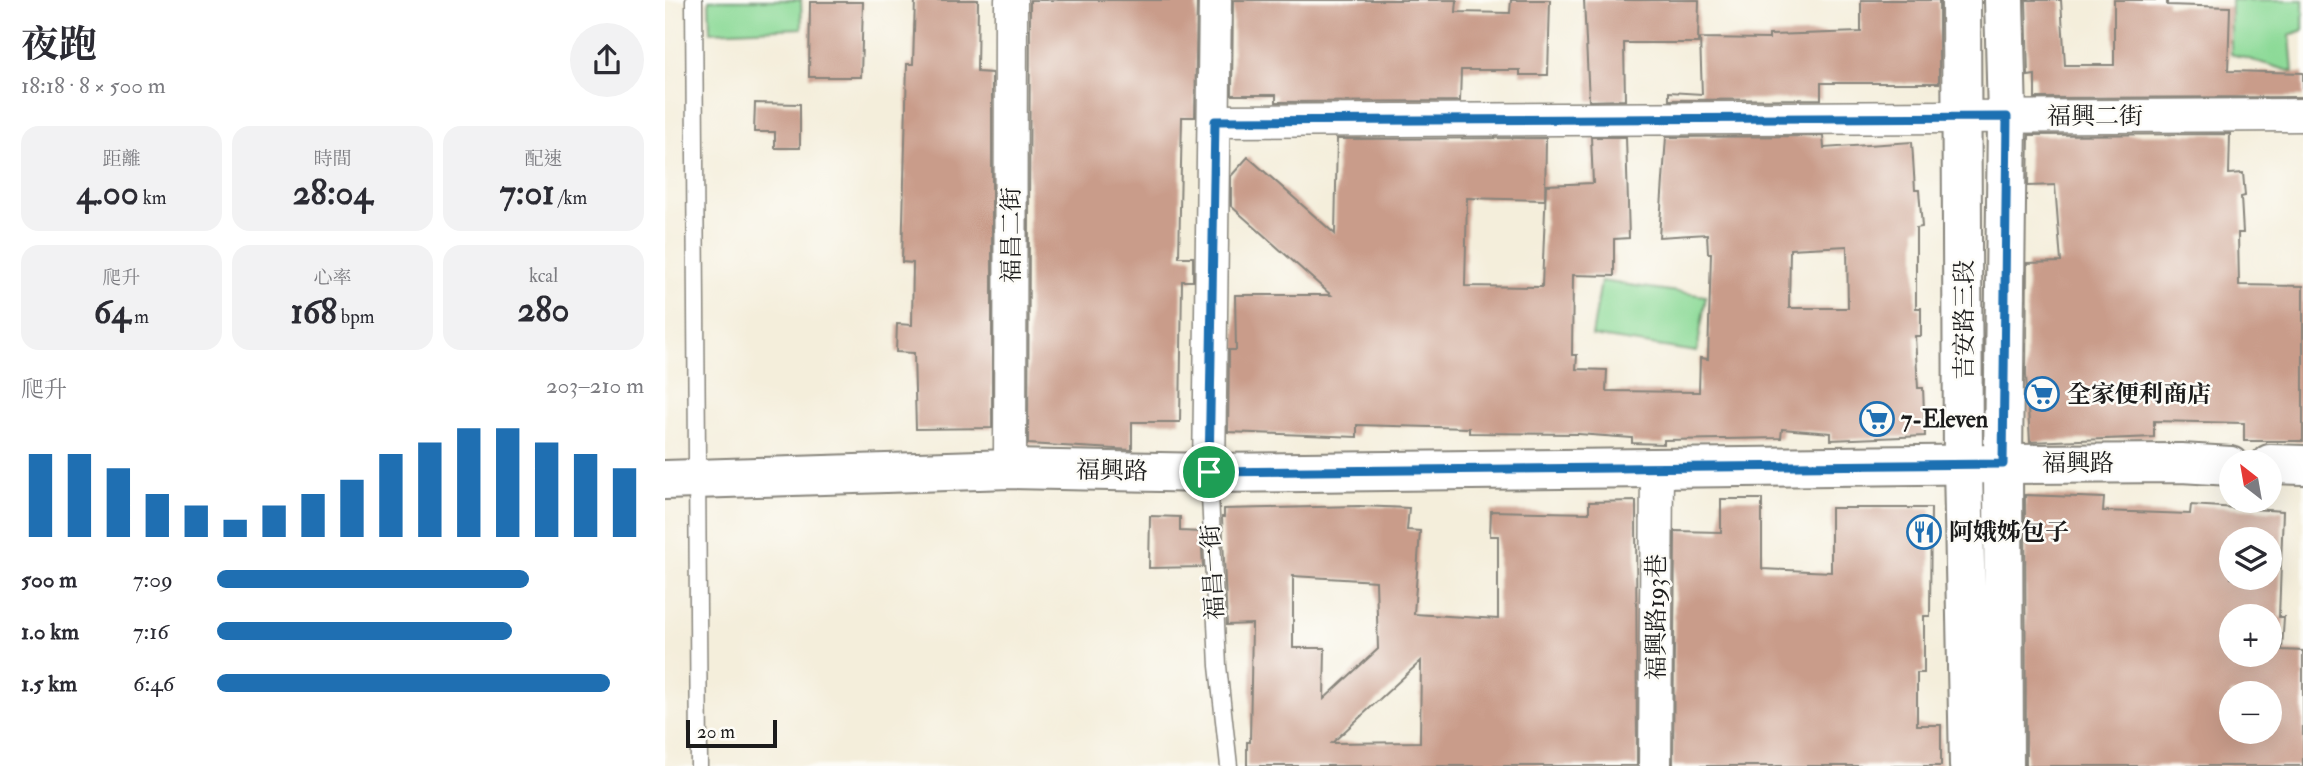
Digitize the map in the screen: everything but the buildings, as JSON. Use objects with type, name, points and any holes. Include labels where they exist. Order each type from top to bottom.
[{"type":"street","name":"福昌二街","points":[[1010,469],[1011,0]]},
{"type":"street","name":"福昌一街","points":[[1209,472],[1215,0]]},
{"type":"street","name":"吉安路三段","points":[[1961,0],[1964,117],[1963,465],[1969,766]]},
{"type":"street","name":"吉安路三段","points":[[2004,0],[2007,117],[2003,464],[2004,766]]},
{"type":"street","name":"福興二街","points":[[1215,121],[2303,116]]},
{"type":"street","name":"福興路","points":[[682,480],[1010,469],[1209,472],[2003,464],[2219,465]]},
{"type":"street","points":[[2282,464],[2303,465]]},
{"type":"street","name":"福興路193巷","points":[[1655,766],[1657,468]]},
{"type":"lane","points":[[694,0],[682,480],[699,766]]},
{"type":"lane","name":"福昌一街","points":[[1209,472],[1218,666],[1229,766]]},
{"type":"green space","points":[[709,0],[801,0],[802,28],[710,32]]},
{"type":"green space","points":[[2231,0],[2303,0],[2303,30],[2290,35],[2293,72],[2231,54]]},
{"type":"green space","points":[[1601,281],[1706,296],[1697,352],[1592,336]]},
{"type":"place","name":"全家便利商店","points":[[2042,394]]},
{"type":"place","name":"7-Eleven","points":[[1877,419]]},
{"type":"place","name":"阿娥姊包子","points":[[1924,532]]},
{"type":"route","points":[[2007,117],[2003,464],[1209,472],[1215,121],[2007,117]]}]
